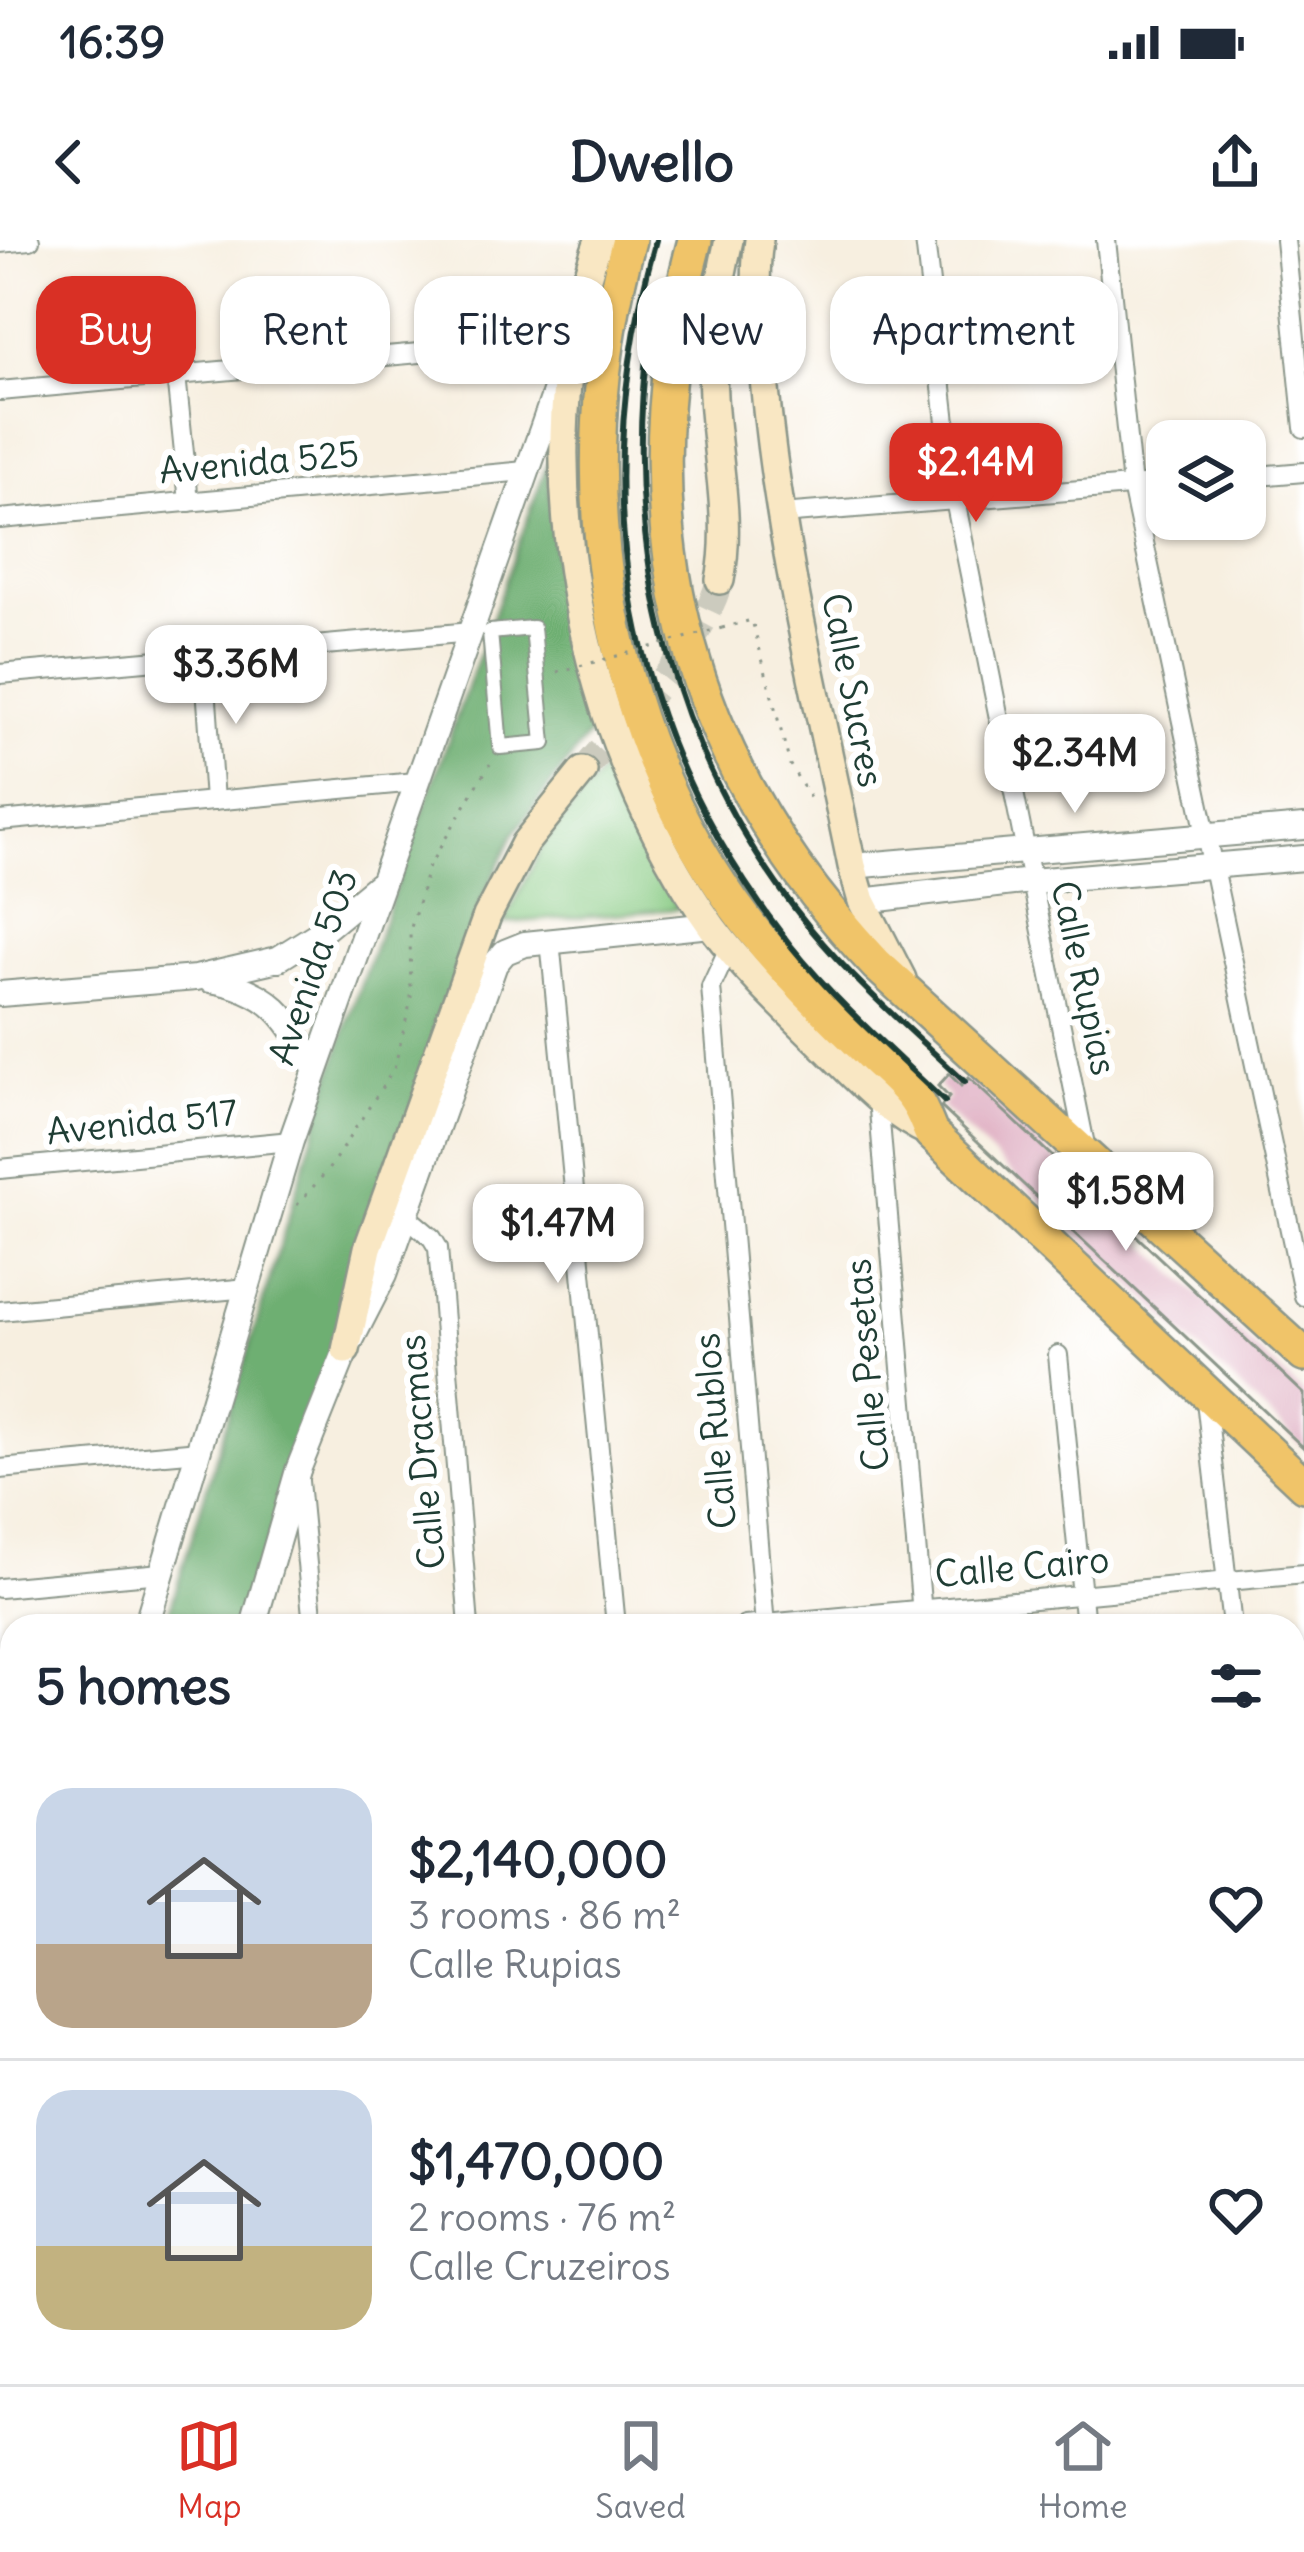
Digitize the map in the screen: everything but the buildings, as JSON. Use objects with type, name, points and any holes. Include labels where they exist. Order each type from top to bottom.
[{"type":"highway","points":[[629,240],[605,344],[599,525],[610,610],[634,705],[669,794],[734,904],[794,977],[915,1099],[931,1133],[1304,1485]]},
{"type":"highway","points":[[694,240],[671,339],[663,435],[665,512],[679,617],[721,734],[771,835],[838,924],[1088,1160],[1304,1354]]},
{"type":"main road","points":[[589,276],[598,240]]},
{"type":"main road","points":[[720,580],[724,533],[712,364],[729,240]]},
{"type":"main road","name":"Calle Sucres","points":[[759,240],[756,292],[769,440],[851,866],[862,901],[914,998]]},
{"type":"main road","points":[[570,384],[566,490],[575,581],[594,673],[637,791],[720,936],[776,1000],[900,1119],[931,1133]]},
{"type":"main road","points":[[346,1350],[368,1248],[487,916],[525,843],[584,771]]},
{"type":"street","points":[[0,243],[30,240]]},
{"type":"street","name":"Calle Rupias","points":[[926,240],[955,500],[1088,1160]]},
{"type":"street","points":[[1106,240],[1132,486],[1296,1228],[1304,1296]]},
{"type":"street","points":[[1285,240],[1304,428]]},
{"type":"street","points":[[196,373],[414,353]]},
{"type":"street","points":[[0,391],[77,384]]},
{"type":"street","points":[[177,384],[189,502]]},
{"type":"street","name":"Avenida 503","points":[[149,1614],[291,1141],[557,384]]},
{"type":"street","name":"Avenida 525","points":[[0,519],[525,471]]},
{"type":"street","points":[[1266,475],[1304,472]]},
{"type":"street","points":[[781,514],[1146,485]]},
{"type":"street","points":[[533,628],[544,743],[500,747],[490,632],[533,628]]},
{"type":"street","points":[[0,674],[470,632]]},
{"type":"street","points":[[203,657],[214,801]]},
{"type":"street","points":[[0,821],[416,782]]},
{"type":"street","points":[[851,866],[1304,827]]},
{"type":"street","points":[[862,901],[1030,881],[1304,858]]},
{"type":"street","points":[[0,994],[196,978],[278,959],[321,932],[380,884]]},
{"type":"street","points":[[256,1614],[298,1470],[346,1350],[385,1274],[495,964],[506,952],[550,940],[720,936]]},
{"type":"street","name":"Calle Rublos","points":[[720,936],[710,987],[757,1614]]},
{"type":"street","points":[[550,940],[615,1614]]},
{"type":"street","points":[[196,978],[244,986],[262,995],[292,1027],[315,1069]]},
{"type":"street","name":"Calle Pesetas","points":[[878,1098],[922,1614]]},
{"type":"street","name":"Avenida 517","points":[[0,1169],[291,1141]]},
{"type":"street","name":"Calle Dracmas","points":[[406,1216],[437,1244],[468,1614]]},
{"type":"street","points":[[0,1311],[248,1288]]},
{"type":"street","points":[[1058,1355],[1084,1614]]},
{"type":"street","points":[[1204,1390],[1231,1614]]},
{"type":"street","points":[[0,1468],[199,1450]]},
{"type":"street","points":[[298,1470],[312,1614]]},
{"type":"street","points":[[0,1588],[161,1574]]},
{"type":"street","name":"Calle Cairo","points":[[945,1614],[1304,1574]]},
{"type":"path","points":[[556,672],[752,620],[790,765],[814,806]]},
{"type":"path","points":[[268,1228],[290,1213],[328,1171],[394,1069],[411,1000],[410,932],[429,866],[500,747]]},
{"type":"green space","points":[[548,461],[559,612],[590,733],[513,835],[479,908],[245,1614],[169,1614],[347,1023]]},
{"type":"green space","points":[[606,766],[678,909],[504,923],[543,845]]},
{"type":"tunnel","points":[[583,771],[680,658],[720,580]]},
{"type":"railway","points":[[656,240],[634,336],[623,430],[623,521],[634,610],[656,697],[689,782],[734,865],[791,946],[846,1007],[945,1102]]},
{"type":"railway","points":[[644,384],[642,500],[651,577],[668,652],[692,725],[723,796],[763,864],[810,928],[865,988],[965,1082]]}]
